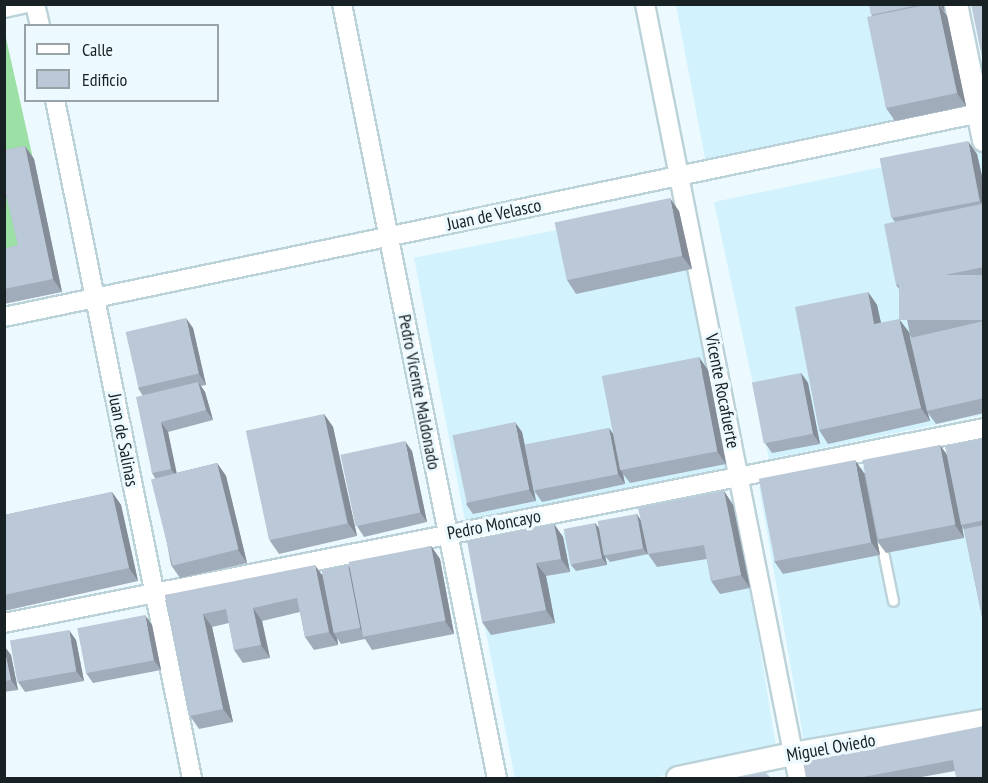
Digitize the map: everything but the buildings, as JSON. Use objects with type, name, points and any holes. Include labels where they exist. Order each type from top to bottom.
[{"type":"street","points":[[4,8],[23,4]]},
{"type":"street","points":[[35,4],[40,24]]},
{"type":"street","name":"Pedro Vicente Maldonado","points":[[342,4],[497,778]]},
{"type":"street","name":"Vicente Rocafuerte","points":[[645,4],[798,778]]},
{"type":"street","points":[[956,4],[981,113],[984,140]]},
{"type":"street","name":"Juan de Salinas","points":[[55,102],[192,778]]},
{"type":"street","name":"Juan de Velasco","points":[[4,317],[981,113]]},
{"type":"street","name":"Pedro Moncayo","points":[[4,622],[739,477],[865,458],[984,428]]},
{"type":"street","name":"Miguel Oviedo","points":[[678,778],[793,754],[984,721]]},
{"type":"lane","points":[[877,521],[893,601]]},
{"type":"shaded area","points":[[676,5],[952,5],[973,109],[707,169]]},
{"type":"shaded area","points":[[983,146],[983,415],[769,459],[714,202]]},
{"type":"shaded area","points":[[680,206],[731,469],[465,521],[414,258]]},
{"type":"shaded area","points":[[983,445],[983,710],[804,742],[759,487]]},
{"type":"shaded area","points":[[736,499],[776,746],[653,778],[515,778],[470,552]]},
{"type":"green space","points":[[4,29],[33,159],[4,165]]},
{"type":"green space","points":[[13,196],[27,259],[4,264],[4,198]]}]
